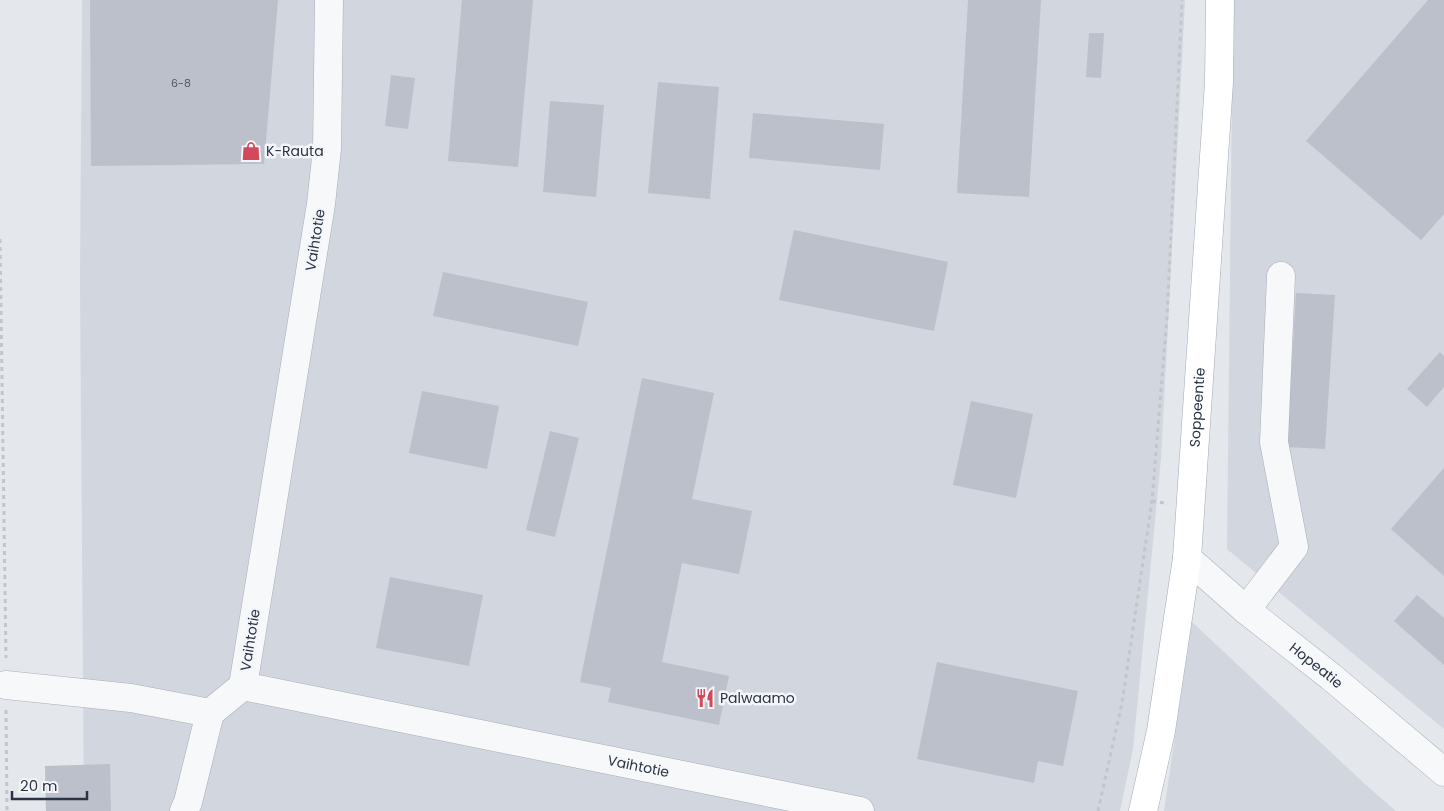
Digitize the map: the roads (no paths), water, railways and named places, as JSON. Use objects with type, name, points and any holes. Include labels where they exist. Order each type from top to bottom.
[{"type":"main road","name":"Soppeentie","points":[[1143,811],[1161,731],[1187,558],[1219,82],[1220,0]]},
{"type":"street","name":"Vaihtotie","points":[[329,0],[327,149],[321,204],[243,686],[860,811]]},
{"type":"street","points":[[1246,610],[1294,547],[1274,442],[1281,276]]},
{"type":"street","name":"Hopeatie","points":[[1187,558],[1246,610],[1330,676],[1444,772]]},
{"type":"street","points":[[6,685],[131,698],[210,713]]},
{"type":"street","points":[[184,811],[188,802],[210,713],[243,686]]},
{"type":"place","name":"K-Rauta","points":[[251,151]]},
{"type":"place","name":"Palwaamo","points":[[705,698]]}]
